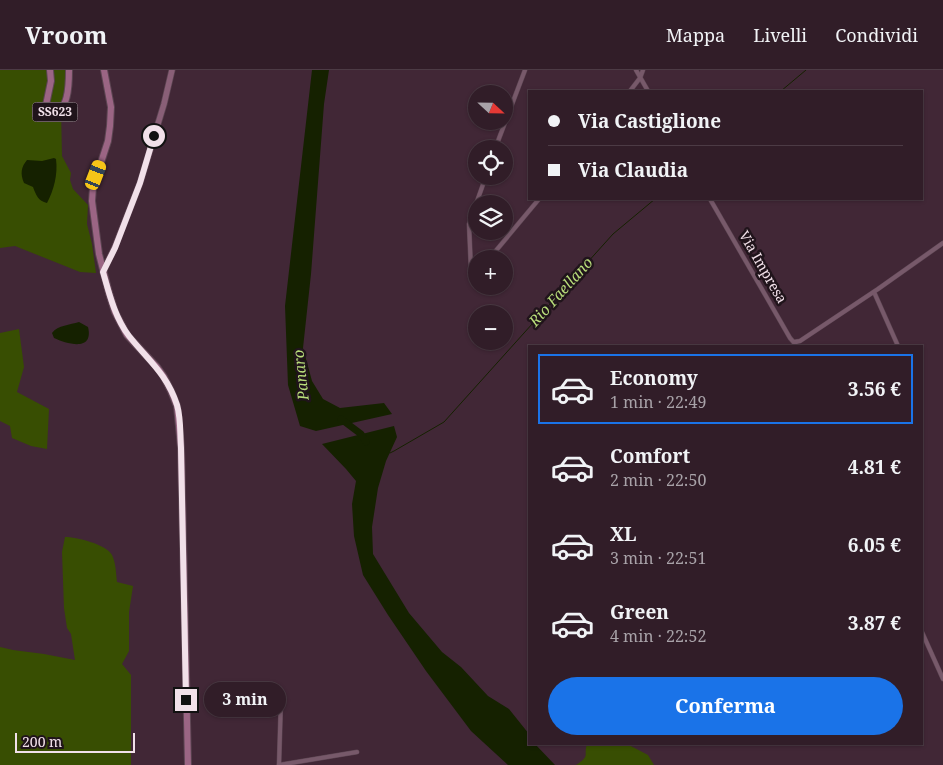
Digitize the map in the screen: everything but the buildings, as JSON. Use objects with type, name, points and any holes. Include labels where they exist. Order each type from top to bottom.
[{"type":"main road","name":"SS623","points":[[50,70],[52,81],[46,105],[49,110],[56,112],[64,105],[66,99],[69,88],[69,70]]},
{"type":"main road","points":[[104,70],[112,108],[108,141],[93,188],[92,201],[99,254],[109,293],[127,335],[164,377],[177,406],[181,448],[188,765]]},
{"type":"main road","points":[[103,272],[115,248],[140,183],[164,104],[172,70]]},
{"type":"street","points":[[499,140],[525,70]]},
{"type":"street","points":[[636,70],[647,90]]},
{"type":"street","points":[[631,90],[640,78],[643,70]]},
{"type":"street","points":[[470,250],[469,224],[483,185]]},
{"type":"street","points":[[496,250],[538,200]]},
{"type":"street","name":"Via Impresa","points":[[711,200],[795,344]]},
{"type":"street","points":[[795,344],[874,292],[943,243]]},
{"type":"street","points":[[874,292],[898,345]]},
{"type":"street","points":[[923,634],[943,679]]},
{"type":"street","points":[[281,699],[279,765],[356,752]]},
{"type":"green space","points":[[0,70],[68,70],[67,89],[61,109],[62,156],[71,173],[70,180],[73,189],[88,205],[87,224],[96,273],[80,272],[15,246],[0,248]]},
{"type":"green space","points":[[19,329],[24,367],[17,392],[49,409],[47,449],[31,446],[12,438],[10,426],[0,421],[0,333]]},
{"type":"green space","points":[[65,537],[90,542],[109,551],[116,568],[117,582],[133,586],[129,612],[129,651],[122,664],[131,675],[131,765],[0,765],[0,647],[75,660],[64,608],[62,552]]},
{"type":"green space","points":[[587,745],[629,745],[648,755],[654,765],[576,765],[585,757]]},
{"type":"water","points":[[312,70],[329,70],[324,104],[311,274],[303,348],[312,381],[323,399],[340,408],[384,403],[392,414],[316,431],[300,426],[288,385],[285,306]]},
{"type":"water","points":[[56,159],[56,176],[52,193],[47,203],[39,199],[33,187],[24,183],[22,171],[23,165],[27,160],[42,161]]},
{"type":"water","points":[[79,322],[88,327],[89,335],[83,343],[72,344],[54,338],[52,333],[57,328]]},
{"type":"water","points":[[394,426],[397,437],[386,461],[378,488],[372,527],[373,554],[409,613],[442,652],[461,667],[488,696],[509,709],[528,733],[528,745],[536,745],[555,765],[508,765],[471,731],[426,671],[363,575],[354,536],[352,504],[356,481],[322,444]]},
{"type":"waterway","name":"Rio Faellano","points":[[782,90],[806,70]]},
{"type":"waterway","name":"Rio Faellano","points":[[390,453],[444,422],[613,234],[654,200]]},
{"type":"waterway","name":"Panaro","points":[[341,419],[361,434],[366,442]]},
{"type":"route","points":[[154,136],[140,183],[115,248],[103,272],[116,312],[127,335],[164,377],[177,406],[181,448],[186,700]]}]
